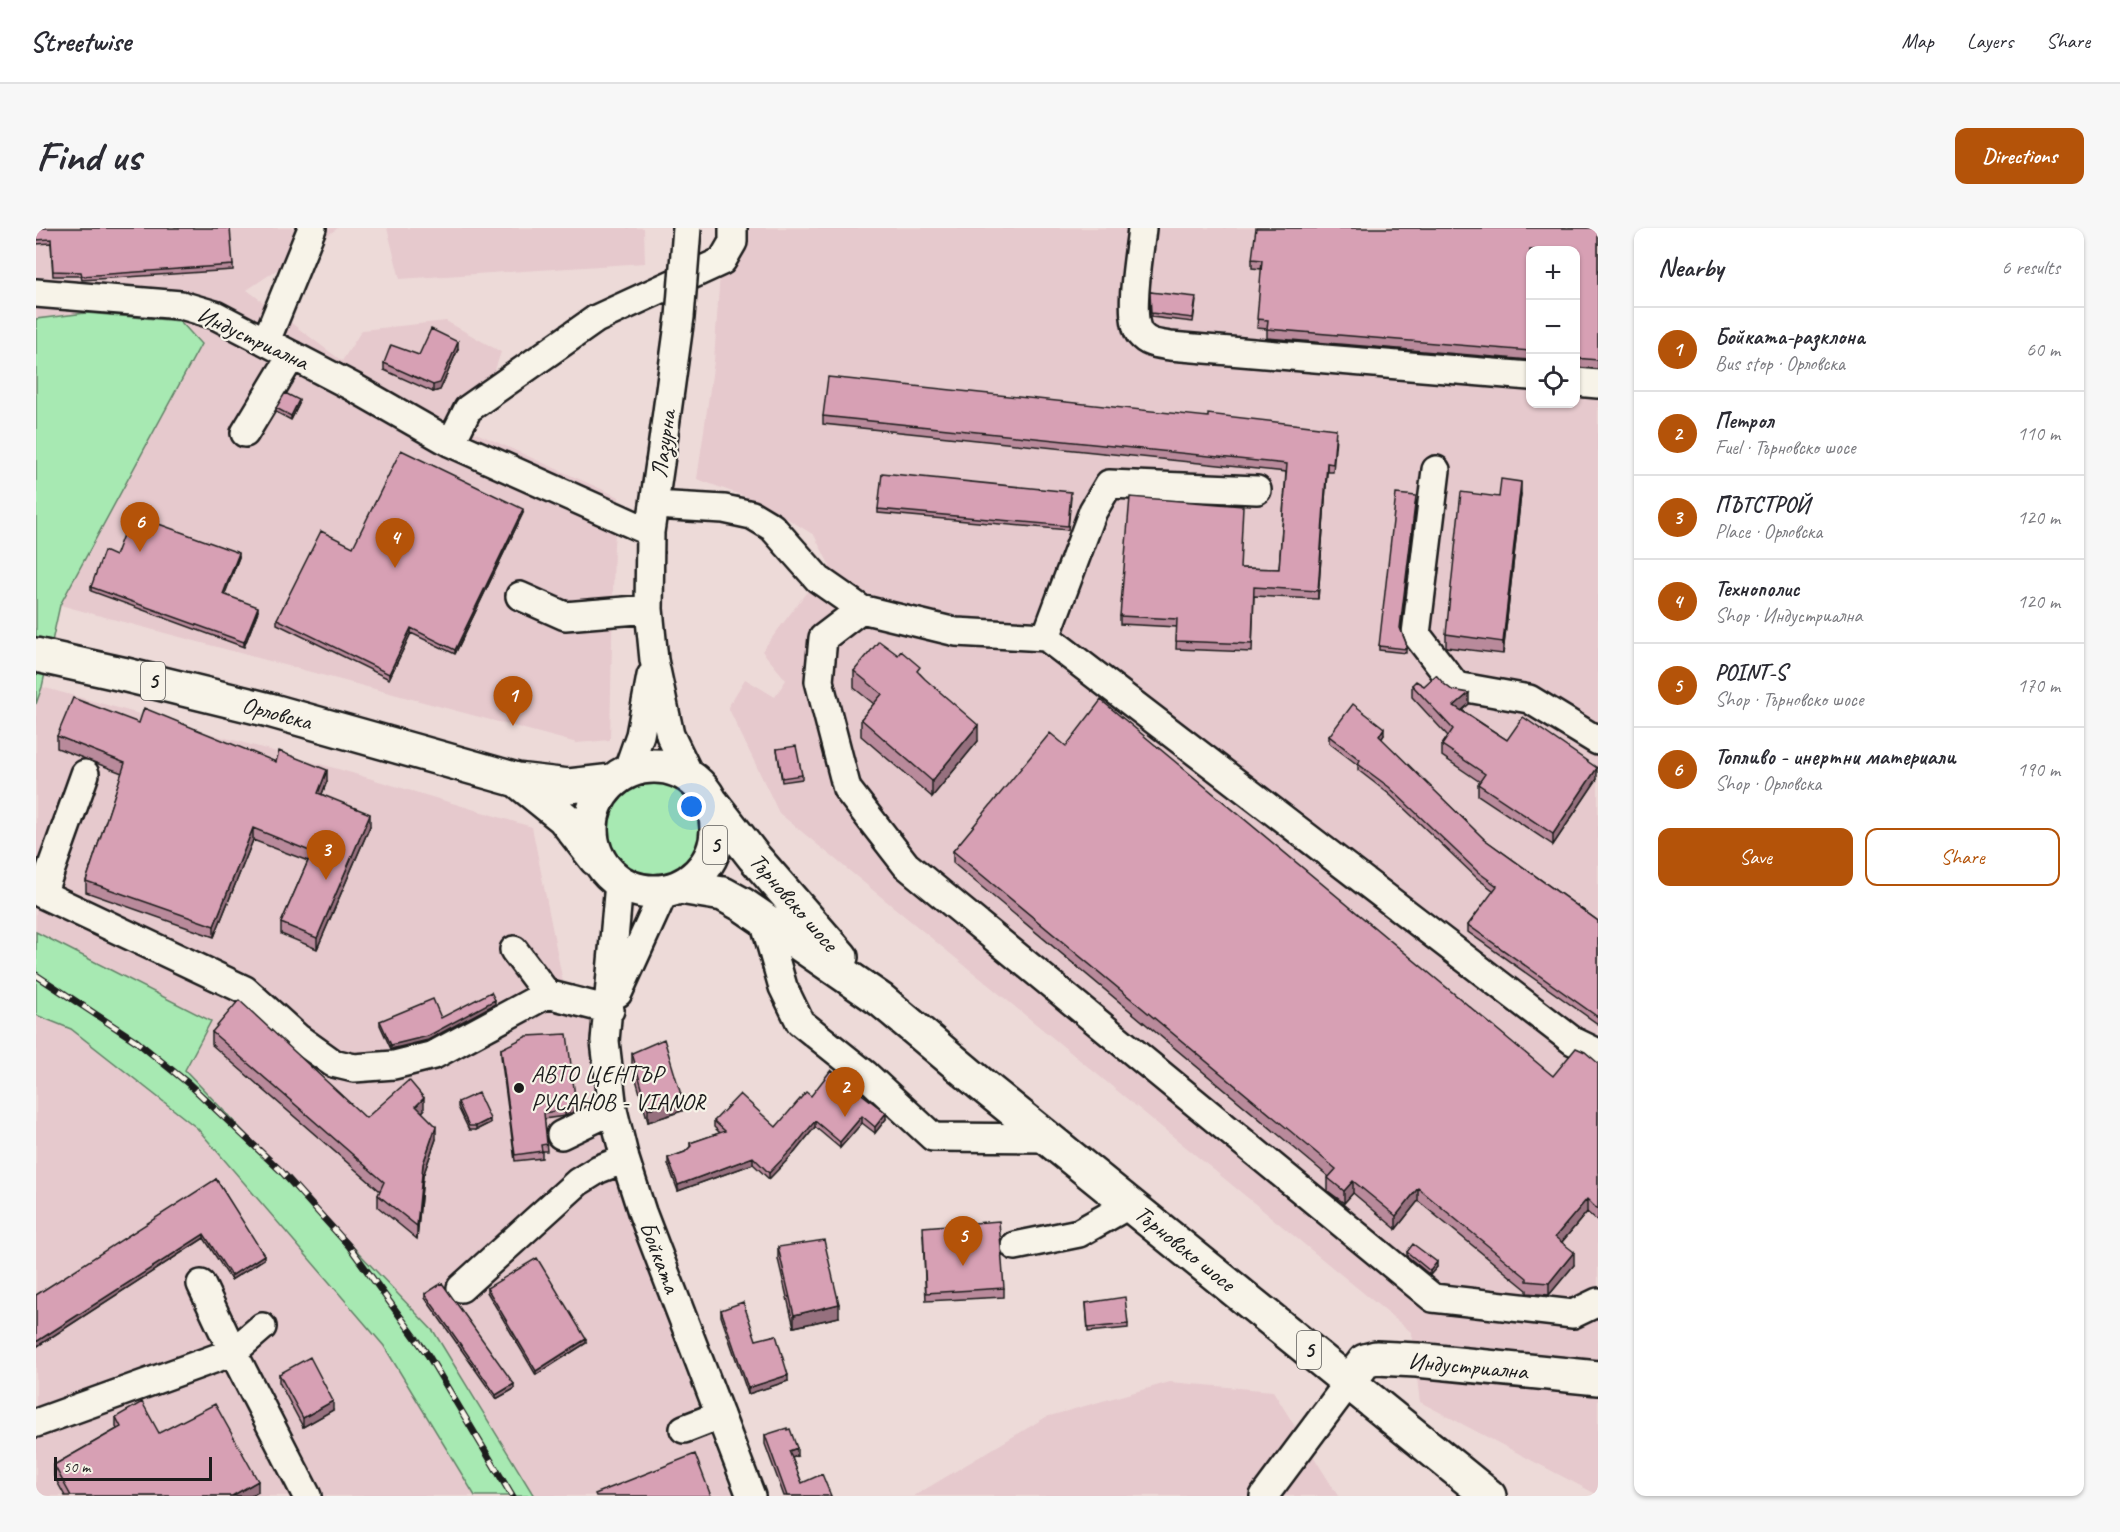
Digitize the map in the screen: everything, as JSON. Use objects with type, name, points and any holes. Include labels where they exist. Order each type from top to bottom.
[{"type":"main road","name":"Орловска","points":[[36,655],[269,710],[516,780],[569,786],[620,776]]},
{"type":"main road","name":"5","points":[[612,876],[633,890],[648,893],[672,890],[697,876],[710,860],[716,841],[717,821],[701,790],[676,770],[660,766],[643,766],[620,776]]},
{"type":"main road","points":[[612,876],[595,852],[591,833],[592,813],[600,795],[620,776]]},
{"type":"main road","name":"Орловска","points":[[516,780],[564,818],[612,876]]},
{"type":"main road","name":"Търновско шосе","points":[[701,790],[808,920],[881,1000]]},
{"type":"main road","name":"Търновско шосе","points":[[672,890],[723,894],[762,917],[881,1000],[1489,1496]]},
{"type":"main road","name":"Индустриална","points":[[1349,1382],[1365,1361],[1376,1358],[1598,1378]]},
{"type":"street","points":[[266,341],[312,228]]},
{"type":"street","name":"Лазурна","points":[[687,228],[680,317],[650,532],[649,609],[654,660],[670,735],[701,790]]},
{"type":"street","points":[[451,443],[468,409],[596,319],[722,261],[733,242],[733,228]]},
{"type":"street","points":[[1142,228],[1135,286],[1135,319],[1140,334],[1151,343],[1526,376]]},
{"type":"street","name":"Индустриална","points":[[36,293],[181,305],[225,320],[354,387],[451,443],[650,532]]},
{"type":"street","points":[[245,433],[292,355]]},
{"type":"street","points":[[1580,382],[1598,384]]},
{"type":"street","points":[[1436,470],[1416,634],[1456,686],[1529,699],[1598,741]]},
{"type":"street","points":[[1046,637],[1093,511],[1108,484],[1257,490]]},
{"type":"street","points":[[654,505],[724,509],[752,515],[772,527],[818,579],[861,609],[956,632],[1046,637],[1573,1041],[1598,1053]]},
{"type":"street","points":[[520,596],[565,616],[649,609]]},
{"type":"street","points":[[861,609],[823,638],[819,681],[847,789],[906,866],[1433,1298],[1573,1314],[1598,1302]]},
{"type":"street","name":"Лазурна","points":[[620,776],[640,735],[654,660]]},
{"type":"street","points":[[85,774],[42,894],[245,990],[298,1038],[333,1063],[354,1068],[394,1065],[434,1056],[547,994]]},
{"type":"street","name":"Бойката","points":[[612,876],[610,1010],[605,1041],[613,1110],[625,1159],[642,1212],[751,1496]]},
{"type":"street","name":"Бойката","points":[[610,1010],[672,890]]},
{"type":"street","points":[[762,917],[783,987],[800,1022],[865,1074],[933,1137],[1050,1138]]},
{"type":"street","points":[[514,950],[547,994],[610,1010]]},
{"type":"street","points":[[561,1135],[613,1110]]},
{"type":"street","points":[[461,1288],[578,1182],[599,1169],[625,1159]]},
{"type":"street","points":[[1015,1246],[1079,1233],[1130,1204]]},
{"type":"street","points":[[201,1284],[232,1352],[307,1496]]},
{"type":"street","points":[[36,1423],[232,1352],[262,1328]]},
{"type":"street","points":[[1264,1496],[1349,1382]]},
{"type":"street","points":[[684,1429],[720,1415]]},
{"type":"shaded area","points":[[36,228],[338,228],[247,290],[342,361],[362,330],[446,321],[501,352],[474,432],[619,497],[614,544],[610,740],[577,743],[60,605],[200,344],[86,313],[36,319]]},
{"type":"shaded area","points":[[387,228],[644,228],[645,263],[400,279]]},
{"type":"shaded area","points":[[723,228],[1598,228],[1598,1495],[1420,1402],[1411,1332],[779,813],[728,707],[745,679],[775,697],[786,680],[762,651],[809,589],[830,566],[814,535],[760,502],[697,479],[714,361]]},
{"type":"shaded area","points":[[42,687],[345,771],[532,827],[563,982],[592,989],[600,1094],[620,1184],[640,1251],[733,1496],[534,1496],[434,1332],[185,1070],[36,932],[36,704]]},
{"type":"shaded area","points":[[36,1015],[71,1029],[197,1128],[384,1346],[475,1496],[36,1496]]},
{"type":"shaded area","points":[[1170,1382],[1273,1391],[1338,1496],[914,1496],[1046,1417]]},
{"type":"green space","points":[[86,313],[180,321],[201,344],[60,605],[42,687],[36,704],[36,319]]},
{"type":"green space","points":[[655,782],[673,786],[689,796],[699,812],[703,830],[699,848],[689,864],[673,874],[655,878],[637,874],[621,864],[611,848],[607,830],[611,812],[621,796],[637,786]]},
{"type":"green space","points":[[36,932],[211,1021],[185,1070],[434,1332],[534,1496],[475,1496],[384,1346],[197,1128],[71,1029],[36,1015]]},
{"type":"building","points":[[36,228],[230,228],[233,265],[82,276],[81,272],[53,271],[51,239],[36,240]]},
{"type":"building","points":[[1256,228],[1598,228],[1598,360],[1580,358],[1580,246],[1526,246],[1526,351],[1267,329],[1268,320],[1257,319],[1262,260],[1252,259]]},
{"type":"building","points":[[1150,292],[1196,297],[1193,318],[1151,313]]},
{"type":"building","points":[[431,329],[458,342],[440,383],[433,385],[384,363],[391,345],[419,355]]},
{"type":"building","points":[[828,377],[1208,417],[1208,414],[1336,429],[1333,464],[1327,463],[1318,591],[1254,587],[1252,644],[1176,641],[1177,619],[1120,616],[1130,497],[1243,506],[1240,568],[1279,569],[1287,464],[823,416]]},
{"type":"building","points":[[285,393],[299,400],[291,416],[276,408]]},
{"type":"building","points":[[401,450],[523,509],[455,650],[411,628],[389,674],[277,619],[321,531],[353,547]]},
{"type":"building","points":[[882,473],[1071,492],[1068,526],[878,509]]},
{"type":"building","points":[[1501,479],[1521,482],[1503,642],[1446,634],[1461,492],[1499,497]]},
{"type":"building","points":[[1396,494],[1416,496],[1400,628],[1406,649],[1379,646]]},
{"type":"building","points":[[131,514],[239,553],[223,594],[258,607],[244,642],[91,587],[104,551],[115,556]]},
{"type":"building","points":[[879,641],[898,655],[901,651],[920,667],[917,671],[925,679],[978,725],[932,781],[861,719],[882,694],[854,671]]},
{"type":"building","points":[[1436,675],[1452,690],[1469,693],[1454,706],[1507,740],[1523,717],[1597,768],[1553,834],[1478,784],[1485,774],[1442,745],[1453,729],[1412,685],[1416,681],[1424,686]]},
{"type":"building","points":[[73,698],[139,723],[144,708],[276,762],[279,751],[327,770],[318,793],[370,814],[317,938],[281,923],[312,852],[253,828],[214,926],[86,881],[125,763],[57,736]]},
{"type":"building","points":[[1101,700],[1553,1076],[1576,1048],[1598,1063],[1598,1210],[1587,1199],[1555,1237],[1574,1252],[1549,1283],[1527,1281],[1527,1278],[1418,1188],[1396,1216],[1353,1181],[1344,1191],[1328,1178],[1336,1169],[953,851],[1050,733],[1066,746]]},
{"type":"building","points":[[1353,704],[1384,728],[1379,736],[1484,839],[1598,921],[1598,1017],[1468,925],[1497,886],[1478,872],[1389,787],[1358,764],[1360,760],[1329,736]]},
{"type":"building","points":[[796,746],[802,775],[782,778],[777,749]]},
{"type":"building","points":[[491,992],[495,1000],[428,1036],[391,1045],[380,1021],[433,999],[441,1018]]},
{"type":"building","points":[[239,1000],[366,1118],[409,1080],[424,1098],[416,1106],[436,1126],[423,1164],[417,1226],[378,1195],[384,1182],[212,1032]]},
{"type":"building","points":[[567,1034],[576,1104],[565,1109],[544,1113],[547,1144],[541,1145],[542,1151],[515,1155],[501,1049],[527,1036]]},
{"type":"building","points":[[664,1039],[682,1098],[648,1109],[632,1053]]},
{"type":"building","points":[[831,1070],[886,1113],[875,1127],[862,1116],[840,1142],[815,1121],[769,1173],[753,1157],[678,1185],[668,1158],[685,1152],[691,1146],[690,1143],[725,1131],[714,1121],[740,1094],[776,1127],[806,1092],[811,1096]]},
{"type":"building","points":[[478,1093],[490,1119],[476,1126],[469,1126],[458,1102]]},
{"type":"building","points":[[216,1179],[264,1255],[231,1276],[204,1234],[36,1342],[36,1295]]},
{"type":"building","points":[[999,1221],[1004,1288],[926,1293],[923,1227]]},
{"type":"building","points":[[824,1240],[839,1304],[794,1315],[778,1247]]},
{"type":"building","points":[[1413,1244],[1437,1262],[1430,1271],[1407,1252]]},
{"type":"building","points":[[537,1258],[586,1339],[536,1371],[487,1288]]},
{"type":"building","points":[[442,1283],[514,1384],[496,1395],[425,1294]]},
{"type":"building","points":[[1125,1297],[1128,1324],[1088,1328],[1086,1303]]},
{"type":"building","points":[[743,1302],[756,1340],[776,1335],[788,1375],[748,1388],[721,1310]]},
{"type":"building","points":[[310,1357],[333,1401],[303,1418],[279,1374]]},
{"type":"building","points":[[142,1402],[159,1433],[215,1404],[258,1481],[232,1496],[71,1496],[54,1465],[121,1427],[116,1417]]},
{"type":"building","points":[[787,1428],[787,1430],[790,1429],[797,1448],[789,1451],[802,1483],[822,1474],[831,1496],[787,1496],[765,1435]]},
{"type":"building","points":[[695,1454],[711,1496],[596,1496],[595,1494]]},
{"type":"railway","points":[[36,975],[136,1041],[189,1084],[281,1171],[349,1246],[428,1355],[512,1496]]},
{"type":"place","name":"Топливо - инертни материали","points":[[140,552]]},
{"type":"place","name":"Технополис","points":[[395,568]]},
{"type":"place","name":"Бойката-разклона","points":[[513,726]]},
{"type":"place","name":"ПЪТСТРОЙ","points":[[326,880]]},
{"type":"place","name":"АВТО ЦЕНТЪР РУСАНОВ - VIANOR","points":[[519,1088]]},
{"type":"place","name":"Петрол","points":[[845,1117]]},
{"type":"place","name":"POINT-S","points":[[963,1266]]}]
